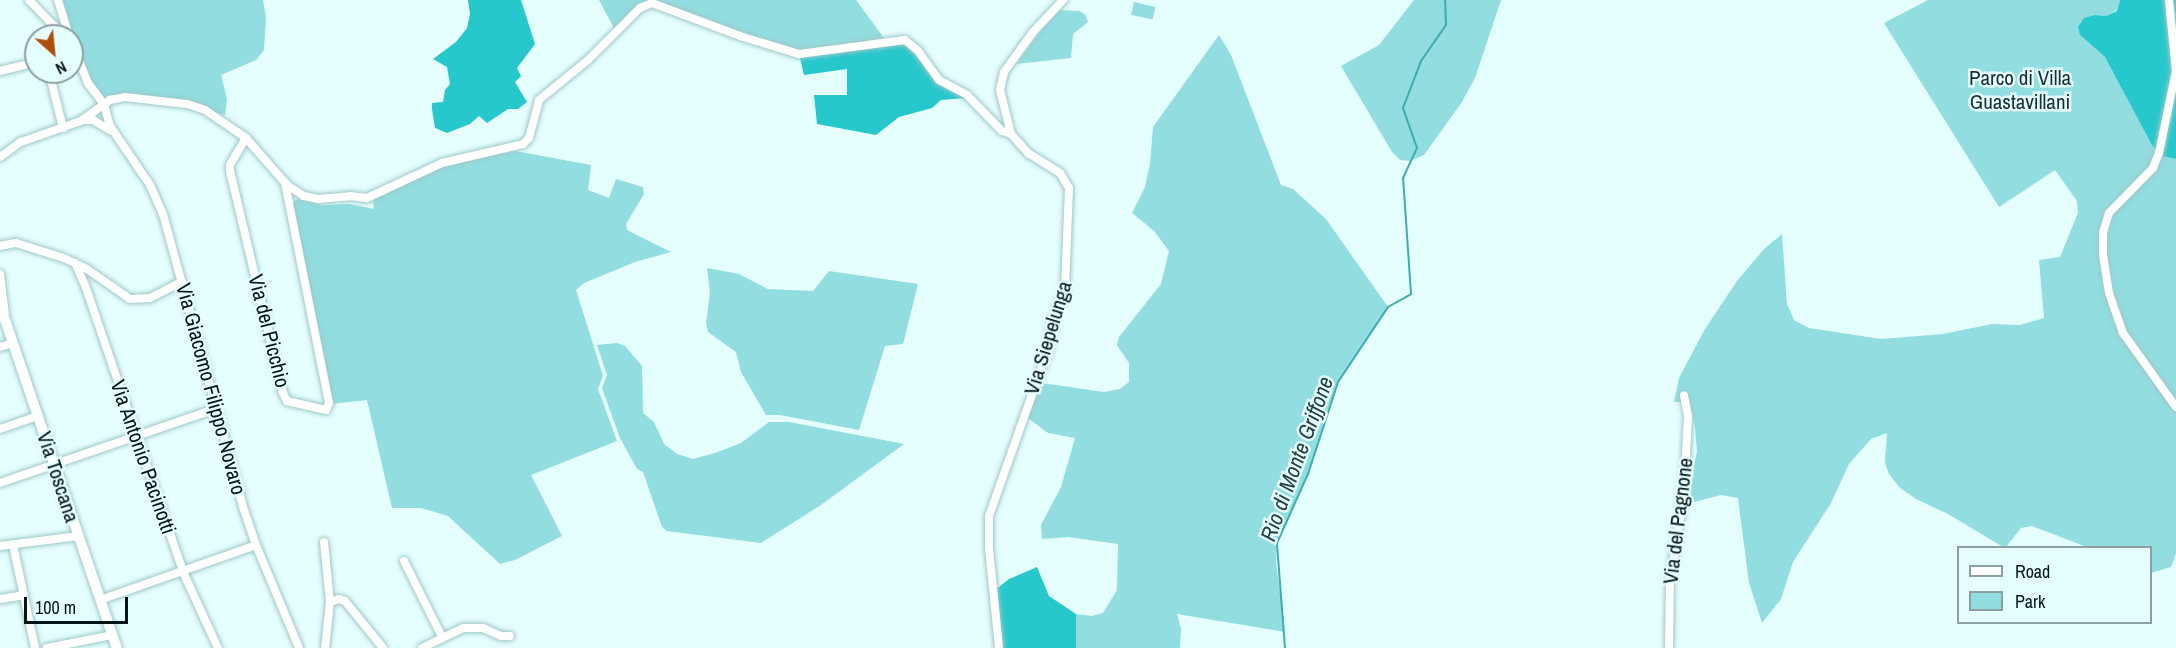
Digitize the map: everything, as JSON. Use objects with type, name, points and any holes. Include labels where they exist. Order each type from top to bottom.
[{"type":"main road","name":"Via Toscana","points":[[0,305],[117,648]]},
{"type":"street","points":[[58,0],[65,24]]},
{"type":"street","points":[[1011,134],[1000,90],[1004,72],[1033,32],[1063,0]]},
{"type":"street","points":[[2169,0],[2176,71],[2159,153],[2153,168],[2109,213],[2103,233],[2103,255],[2109,293],[2123,333],[2176,407]]},
{"type":"street","points":[[31,1],[52,24]]},
{"type":"street","name":"Via Siepelunga","points":[[285,182],[296,192],[311,199],[350,196],[367,198],[442,163],[523,144],[530,138],[534,113],[539,100],[588,60],[640,8],[652,3],[743,37],[799,54],[906,40],[918,51],[939,80],[967,95],[995,125],[1011,134],[1029,153],[1065,180],[1069,188],[1068,261],[1065,288],[1052,325],[1048,349],[989,516],[988,547],[999,648]]},
{"type":"street","points":[[0,71],[24,65]]},
{"type":"street","name":"Via Giacomo Filippo Novaro","points":[[84,73],[88,83],[104,104],[106,118],[115,135],[158,202],[256,545],[299,648]]},
{"type":"street","points":[[52,84],[63,128]]},
{"type":"street","points":[[0,157],[21,142],[63,128],[81,120],[115,98],[125,97],[197,107],[220,119],[246,138],[285,182]]},
{"type":"street","name":"Via Giacomo Filippo Novaro","points":[[81,120],[101,123],[115,135]]},
{"type":"street","name":"Via del Picchio","points":[[246,138],[230,165],[230,171],[283,393],[287,401],[326,410],[329,403],[285,182]]},
{"type":"street","points":[[0,246],[8,243],[27,245],[75,263],[130,299],[150,298],[182,282]]},
{"type":"street","name":"Via Antonio Pacinotti","points":[[75,263],[86,288],[135,438],[183,572],[218,648]]},
{"type":"street","points":[[0,274],[7,326]]},
{"type":"street","points":[[0,347],[13,343]]},
{"type":"street","name":"Via del Pagnone","points":[[1669,648],[1670,580],[1683,500],[1686,454],[1688,416],[1684,395]]},
{"type":"street","points":[[0,483],[216,409]]},
{"type":"street","points":[[0,429],[38,416]]},
{"type":"street","points":[[0,546],[78,536]]},
{"type":"street","points":[[324,542],[330,602],[325,648]]},
{"type":"street","points":[[13,545],[35,648]]},
{"type":"street","points":[[100,600],[256,545]]},
{"type":"street","points":[[404,561],[442,637]]},
{"type":"street","points":[[0,599],[24,595]]},
{"type":"street","points":[[330,602],[339,599],[345,601],[383,648]]},
{"type":"street","points":[[422,648],[463,628],[475,628],[510,636]]},
{"type":"street","points":[[47,648],[112,635]]},
{"type":"green space","points":[[61,0],[263,0],[266,17],[264,50],[256,60],[221,75],[227,99],[225,115],[146,97],[95,100],[84,68],[84,24],[69,24]]},
{"type":"green space","points":[[599,0],[856,0],[884,38],[805,52],[650,6],[641,7],[616,32]]},
{"type":"green space","points":[[1414,0],[1501,0],[1475,78],[1462,102],[1424,155],[1410,161],[1400,160],[1392,152],[1341,66],[1379,45]]},
{"type":"green space","name":"Parco di Villa Guastavillani","points":[[1928,0],[2120,0],[2117,10],[2106,16],[2095,15],[2080,35],[2105,57],[2163,156],[2176,159],[2176,554],[2171,567],[2152,573],[2152,546],[2084,546],[2032,526],[2021,528],[2007,546],[2001,546],[1948,514],[1916,499],[1899,487],[1889,474],[1885,463],[1887,433],[1871,439],[1849,464],[1831,503],[1793,562],[1781,599],[1762,623],[1749,583],[1738,498],[1721,495],[1687,504],[1697,451],[1692,412],[1684,402],[1674,402],[1679,378],[1705,329],[1737,281],[1764,249],[1782,234],[1787,304],[1794,320],[1809,328],[1881,339],[1943,334],[1992,324],[2020,325],[2044,318],[2039,260],[2060,257],[2078,213],[2077,201],[2055,170],[1999,207],[1884,23]]},
{"type":"green space","points":[[1134,2],[1155,7],[1153,20],[1131,15]]},
{"type":"green space","points":[[1060,10],[1079,11],[1085,14],[1088,22],[1073,34],[1071,58],[1016,64],[1043,28]]},
{"type":"green space","points":[[1219,35],[1231,55],[1281,185],[1293,189],[1326,219],[1388,307],[1338,382],[1308,474],[1277,543],[1276,562],[1285,632],[1177,614],[1181,629],[1180,648],[1076,648],[1076,614],[1092,616],[1103,613],[1117,590],[1118,544],[1068,537],[1042,539],[1041,525],[1061,487],[1075,438],[1048,433],[1028,418],[1042,383],[1104,392],[1120,389],[1129,382],[1129,363],[1117,345],[1119,337],[1161,284],[1169,251],[1154,231],[1132,213],[1145,187],[1150,164],[1153,127]]},
{"type":"green space","points":[[515,151],[591,165],[588,190],[609,198],[616,179],[643,187],[644,194],[626,224],[627,230],[671,252],[635,262],[584,283],[576,290],[603,376],[598,389],[617,441],[531,475],[562,536],[515,560],[500,564],[448,516],[421,508],[392,508],[367,400],[331,404],[289,207],[297,199],[321,205],[349,204],[374,209],[373,199],[439,166]]},
{"type":"green space","points":[[707,268],[739,274],[768,289],[813,291],[829,271],[918,284],[903,344],[885,346],[859,430],[780,415],[766,415],[741,372],[736,352],[708,332],[706,323],[710,293]]},
{"type":"green space","points":[[617,343],[625,346],[642,366],[643,413],[654,422],[664,444],[677,454],[693,459],[715,453],[741,443],[769,422],[789,422],[904,444],[821,505],[761,543],[667,531],[662,527],[643,472],[637,469],[620,438],[602,388],[607,375],[597,345]]},
{"type":"shaded area","points":[[468,0],[521,0],[535,44],[517,68],[521,76],[515,82],[527,102],[518,109],[508,109],[487,123],[479,116],[470,124],[447,133],[435,128],[432,103],[443,102],[445,90],[450,84],[447,67],[433,59],[456,42],[467,28],[470,14]]},
{"type":"shaded area","points":[[2120,0],[2176,0],[2176,159],[2163,156],[2152,145],[2105,57],[2080,35],[2078,27],[2084,18],[2095,15],[2106,16],[2117,11]]},
{"type":"shaded area","points":[[905,40],[931,71],[965,98],[941,100],[932,108],[899,117],[876,135],[817,124],[814,95],[847,95],[847,69],[804,75],[799,54]]},
{"type":"shaded area","points":[[1037,567],[1049,596],[1076,614],[1076,648],[1001,648],[994,591],[1009,579]]},
{"type":"waterway","name":"Rio di Monte Griffone","points":[[1285,648],[1277,543],[1308,474],[1338,382],[1388,307],[1411,294],[1403,178],[1417,148],[1403,108],[1421,61],[1446,25],[1445,0]]}]
